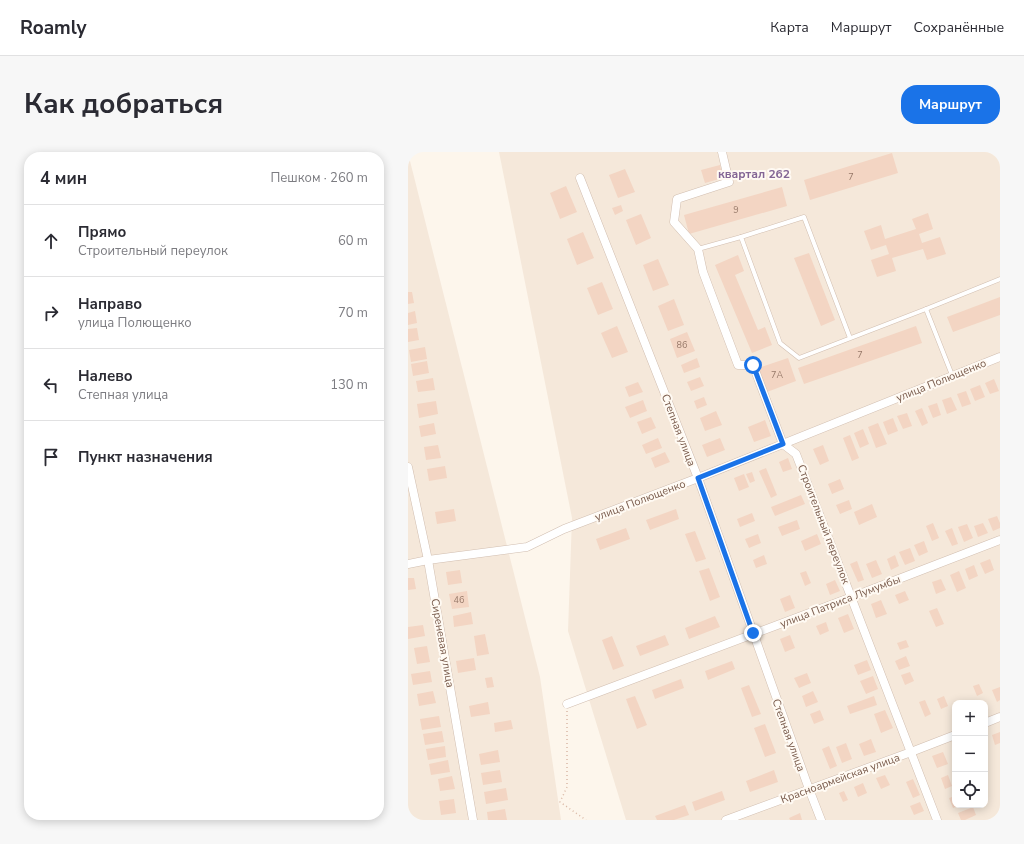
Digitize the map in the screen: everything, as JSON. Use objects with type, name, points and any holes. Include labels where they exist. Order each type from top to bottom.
[{"type":"street","name":"Строительный переулок","points":[[722,152],[729,182],[677,199],[674,222],[698,249],[703,272],[738,365],[753,365],[783,444],[796,454],[937,820]]},
{"type":"street","name":"Степная улица","points":[[580,178],[698,478],[821,820]]},
{"type":"street","name":"улица Полющенко","points":[[408,564],[527,547],[564,528],[698,478],[1000,357]]},
{"type":"street","name":"Сиреневая улица","points":[[408,467],[428,560],[474,820]]},
{"type":"street","name":"улица Патриса Лумумбы","points":[[567,704],[1000,540]]},
{"type":"street","points":[[988,722],[1000,717]]},
{"type":"street","name":"Красноармейская улица","points":[[726,820],[952,736]]},
{"type":"lane","points":[[698,249],[804,217],[850,338]]},
{"type":"lane","points":[[741,236],[780,343],[799,358],[1000,279]]},
{"type":"lane","points":[[926,309],[952,375]]},
{"type":"path","points":[[567,704],[567,787],[560,802],[586,820]]},
{"type":"shaded area","points":[[499,152],[1000,152],[1000,820],[626,820],[568,631],[572,518]]},
{"type":"shaded area","points":[[408,153],[540,677],[561,820],[408,820]]},
{"type":"building","points":[[892,153],[898,173],[810,200],[804,180]]},
{"type":"building","points":[[720,165],[723,178],[705,183],[701,170]]},
{"type":"building","points":[[625,169],[635,192],[618,198],[609,175]]},
{"type":"building","points":[[566,186],[577,212],[560,219],[550,193]]},
{"type":"building","points":[[782,187],[787,206],[689,234],[684,215]]},
{"type":"building","points":[[621,205],[623,211],[615,215],[612,208]]},
{"type":"building","points":[[928,213],[933,229],[919,234],[922,243],[940,237],[946,254],[927,260],[923,249],[892,258],[896,271],[877,277],[871,260],[889,254],[886,245],[871,250],[864,231],[881,225],[885,239],[916,229],[912,219]]},
{"type":"building","points":[[641,214],[651,238],[636,245],[626,220]]},
{"type":"building","points":[[583,232],[594,258],[577,265],[567,239]]},
{"type":"building","points":[[809,253],[835,320],[821,326],[794,258]]},
{"type":"building","points":[[738,255],[744,271],[735,275],[758,330],[765,327],[772,345],[752,353],[715,265]]},
{"type":"building","points":[[658,259],[669,285],[653,291],[643,265]]},
{"type":"building","points":[[602,282],[613,309],[598,315],[587,288]]},
{"type":"building","points":[[408,292],[412,292],[414,303],[408,304]]},
{"type":"building","points":[[1000,297],[1000,315],[953,332],[947,317]]},
{"type":"building","points":[[674,299],[684,325],[668,331],[658,306]]},
{"type":"building","points":[[415,311],[417,323],[408,325],[408,313]]},
{"type":"building","points":[[617,326],[628,352],[612,358],[601,333]]},
{"type":"building","points":[[916,326],[922,343],[804,384],[798,368]]},
{"type":"building","points":[[417,328],[419,340],[408,342],[408,329]]},
{"type":"building","points":[[687,332],[695,351],[677,358],[670,339]]},
{"type":"building","points":[[425,347],[427,359],[411,362],[409,350]]},
{"type":"building","points":[[697,358],[700,367],[684,373],[681,365]]},
{"type":"building","points":[[788,358],[796,381],[767,392],[758,368]]},
{"type":"building","points":[[427,361],[429,373],[413,376],[411,364]]},
{"type":"building","points":[[700,377],[704,386],[691,391],[687,382]]},
{"type":"building","points":[[433,378],[435,390],[418,392],[416,381]]},
{"type":"building","points":[[994,379],[999,391],[990,394],[985,383]]},
{"type":"building","points":[[638,382],[643,392],[629,397],[625,387]]},
{"type":"building","points":[[980,385],[985,397],[975,401],[970,389]]},
{"type":"building","points":[[966,391],[971,404],[962,407],[957,394]]},
{"type":"building","points":[[704,397],[707,405],[697,409],[694,401]]},
{"type":"building","points":[[951,397],[957,410],[947,414],[942,400]]},
{"type":"building","points":[[643,400],[647,411],[630,418],[625,407]]},
{"type":"building","points":[[436,401],[438,414],[419,418],[417,404]]},
{"type":"building","points":[[937,403],[941,415],[933,418],[928,406]]},
{"type":"building","points":[[922,408],[928,423],[922,426],[915,411]]},
{"type":"building","points":[[716,411],[722,425],[705,431],[700,418]]},
{"type":"building","points":[[907,413],[912,426],[903,429],[897,416]]},
{"type":"building","points":[[651,417],[656,428],[642,434],[637,422]]},
{"type":"building","points":[[893,418],[898,431],[888,435],[883,422]]},
{"type":"building","points":[[765,420],[771,436],[754,442],[748,427]]},
{"type":"building","points":[[434,423],[436,434],[421,437],[419,426]]},
{"type":"building","points":[[878,423],[887,444],[876,448],[868,427]]},
{"type":"building","points":[[863,429],[869,444],[860,448],[854,433]]},
{"type":"building","points":[[850,435],[859,458],[852,461],[843,438]]},
{"type":"building","points":[[658,438],[662,448],[646,454],[642,445]]},
{"type":"building","points":[[720,438],[725,450],[707,457],[702,445]]},
{"type":"building","points":[[438,445],[441,458],[426,460],[424,447]]},
{"type":"building","points":[[823,445],[829,461],[820,465],[813,449]]},
{"type":"building","points":[[665,452],[670,462],[655,468],[651,458]]},
{"type":"building","points":[[788,458],[792,469],[783,472],[779,462]]},
{"type":"building","points":[[445,466],[447,478],[429,481],[427,469]]},
{"type":"building","points":[[766,468],[777,495],[771,498],[759,471]]},
{"type":"building","points":[[752,472],[755,481],[750,483],[746,474]]},
{"type":"building","points":[[744,474],[749,487],[739,491],[734,478]]},
{"type":"building","points":[[840,479],[844,489],[832,494],[828,484]]},
{"type":"building","points":[[801,495],[805,504],[775,516],[771,507]]},
{"type":"building","points":[[849,500],[852,509],[840,514],[836,505]]},
{"type":"building","points":[[872,504],[877,517],[859,525],[854,512]]},
{"type":"building","points":[[454,509],[456,521],[437,524],[435,512]]},
{"type":"building","points":[[676,509],[679,519],[650,530],[646,520]]},
{"type":"building","points":[[752,513],[755,521],[740,527],[737,519]]},
{"type":"building","points":[[997,516],[1000,523],[1000,528],[993,531],[988,519]]},
{"type":"building","points":[[797,520],[800,529],[782,536],[778,527]]},
{"type":"building","points":[[933,523],[939,538],[932,541],[926,526]]},
{"type":"building","points":[[983,523],[988,533],[978,537],[974,526]]},
{"type":"building","points":[[967,524],[973,538],[964,542],[958,527]]},
{"type":"building","points":[[626,528],[630,539],[600,550],[596,539]]},
{"type":"building","points":[[952,528],[958,544],[952,546],[945,531]]},
{"type":"building","points":[[695,531],[706,559],[696,562],[685,534]]},
{"type":"building","points":[[758,534],[761,543],[749,548],[745,539]]},
{"type":"building","points":[[817,534],[821,544],[805,551],[801,541]]},
{"type":"building","points":[[924,541],[928,552],[919,556],[914,545]]},
{"type":"building","points":[[910,548],[915,561],[905,565],[899,552]]},
{"type":"building","points":[[764,555],[767,564],[756,568],[753,560]]},
{"type":"building","points":[[895,555],[899,566],[891,570],[887,559]]},
{"type":"building","points":[[990,559],[994,570],[985,574],[980,563]]},
{"type":"building","points":[[876,560],[882,574],[872,578],[866,564]]},
{"type":"building","points":[[857,561],[864,580],[858,582],[850,564]]},
{"type":"building","points":[[974,565],[978,576],[969,580],[965,569]]},
{"type":"building","points":[[709,568],[720,597],[710,601],[699,571]]},
{"type":"building","points":[[460,570],[462,583],[448,585],[446,572]]},
{"type":"building","points":[[806,571],[811,583],[805,586],[800,573]]},
{"type":"building","points":[[959,571],[966,588],[957,592],[950,575]]},
{"type":"building","points":[[408,578],[414,578],[416,589],[408,590]]},
{"type":"building","points":[[941,579],[946,590],[936,594],[932,582]]},
{"type":"building","points":[[835,580],[840,591],[830,595],[826,584]]},
{"type":"building","points":[[467,591],[469,607],[452,609],[449,594]]},
{"type":"building","points":[[905,591],[909,600],[899,604],[895,595]]},
{"type":"building","points":[[790,595],[795,608],[785,612],[780,599]]},
{"type":"building","points":[[881,600],[887,614],[876,618],[871,604]]},
{"type":"building","points":[[937,608],[944,624],[936,627],[929,611]]},
{"type":"building","points":[[471,612],[473,624],[454,627],[453,616]]},
{"type":"building","points":[[848,614],[854,629],[844,633],[838,618]]},
{"type":"building","points":[[715,616],[720,627],[689,639],[685,628]]},
{"type":"building","points":[[826,622],[829,631],[820,635],[816,626]]},
{"type":"building","points":[[423,625],[425,636],[408,639],[408,627]]},
{"type":"building","points":[[485,634],[489,654],[477,656],[474,636]]},
{"type":"building","points":[[665,635],[669,645],[640,656],[636,646]]},
{"type":"building","points":[[790,635],[795,648],[785,652],[780,639]]},
{"type":"building","points":[[612,636],[624,666],[613,670],[602,640]]},
{"type":"building","points":[[906,640],[909,647],[900,650],[897,643]]},
{"type":"building","points":[[427,646],[430,662],[417,664],[414,648]]},
{"type":"building","points":[[906,656],[910,666],[899,670],[895,661]]},
{"type":"building","points":[[474,658],[476,670],[458,673],[456,661]]},
{"type":"building","points":[[867,660],[871,670],[858,675],[854,665]]},
{"type":"building","points":[[732,661],[735,669],[708,680],[705,671]]},
{"type":"building","points":[[430,671],[432,682],[413,685],[411,674]]},
{"type":"building","points":[[910,672],[914,681],[905,685],[901,675]]},
{"type":"building","points":[[807,673],[811,683],[799,688],[794,678]]},
{"type":"building","points":[[873,676],[878,689],[866,694],[860,681]]},
{"type":"building","points":[[492,677],[494,687],[487,688],[485,678]]},
{"type":"building","points":[[681,679],[684,688],[655,699],[652,690]]},
{"type":"building","points":[[979,684],[983,693],[977,696],[973,686]]},
{"type":"building","points":[[749,685],[761,714],[752,717],[741,688]]},
{"type":"building","points":[[1000,687],[1000,700],[997,702],[992,690]]},
{"type":"building","points":[[433,691],[436,703],[419,706],[417,694]]},
{"type":"building","points":[[813,691],[818,702],[806,707],[802,696]]},
{"type":"building","points":[[635,696],[647,725],[637,729],[626,699]]},
{"type":"building","points":[[874,696],[877,705],[850,714],[847,706]]},
{"type":"building","points":[[944,696],[948,706],[941,709],[937,699]]},
{"type":"building","points":[[925,700],[931,714],[925,717],[919,702]]},
{"type":"building","points":[[488,702],[490,714],[471,717],[469,706]]},
{"type":"building","points":[[820,710],[824,720],[814,724],[810,714]]},
{"type":"building","points":[[885,710],[893,728],[881,733],[874,714]]},
{"type":"building","points":[[439,716],[441,727],[422,730],[420,719]]},
{"type":"building","points":[[511,720],[513,729],[495,732],[494,723]]},
{"type":"building","points":[[765,724],[776,753],[765,757],[754,728]]},
{"type":"building","points":[[442,731],[444,742],[425,745],[423,734]]},
{"type":"building","points":[[1000,732],[1000,743],[995,745],[992,735]]},
{"type":"building","points":[[871,739],[876,752],[864,756],[859,744]]},
{"type":"building","points":[[846,743],[852,759],[842,763],[836,747]]},
{"type":"building","points":[[445,746],[446,757],[428,760],[426,749]]},
{"type":"building","points":[[829,746],[837,766],[830,769],[822,749]]},
{"type":"building","points":[[498,750],[500,762],[481,765],[479,754]]},
{"type":"building","points":[[943,752],[948,764],[937,768],[932,756]]},
{"type":"building","points":[[448,760],[450,772],[431,775],[429,764]]},
{"type":"building","points":[[500,770],[502,782],[483,785],[481,773]]},
{"type":"building","points":[[774,770],[778,782],[750,792],[746,781]]},
{"type":"building","points":[[885,775],[890,785],[881,789],[876,778]]},
{"type":"building","points":[[948,775],[952,786],[945,789],[941,778]]},
{"type":"building","points":[[452,776],[455,789],[440,791],[438,779]]},
{"type":"building","points":[[913,779],[920,795],[913,798],[906,782]]},
{"type":"building","points":[[863,783],[867,793],[858,797],[854,787]]},
{"type":"building","points":[[506,788],[508,800],[486,804],[484,792]]},
{"type":"building","points":[[722,791],[725,800],[695,811],[692,802]]},
{"type":"building","points":[[844,791],[848,800],[843,802],[839,793]]},
{"type":"building","points":[[952,797],[952,806],[949,798]]},
{"type":"building","points":[[454,799],[456,813],[441,815],[439,801]]},
{"type":"building","points":[[920,802],[924,811],[914,815],[910,806]]},
{"type":"building","points":[[685,805],[689,815],[674,820],[657,820],[655,816]]},
{"type":"building","points":[[973,808],[976,815],[965,820],[961,820],[958,813]]},
{"type":"building","points":[[505,809],[507,820],[488,820],[487,812]]},
{"type":"building","points":[[800,813],[802,820],[790,820],[789,818]]},
{"type":"district","name":"квартал 262","points":[[754,174]]},
{"type":"route","points":[[753,365],[783,444],[698,478],[753,633]]}]
